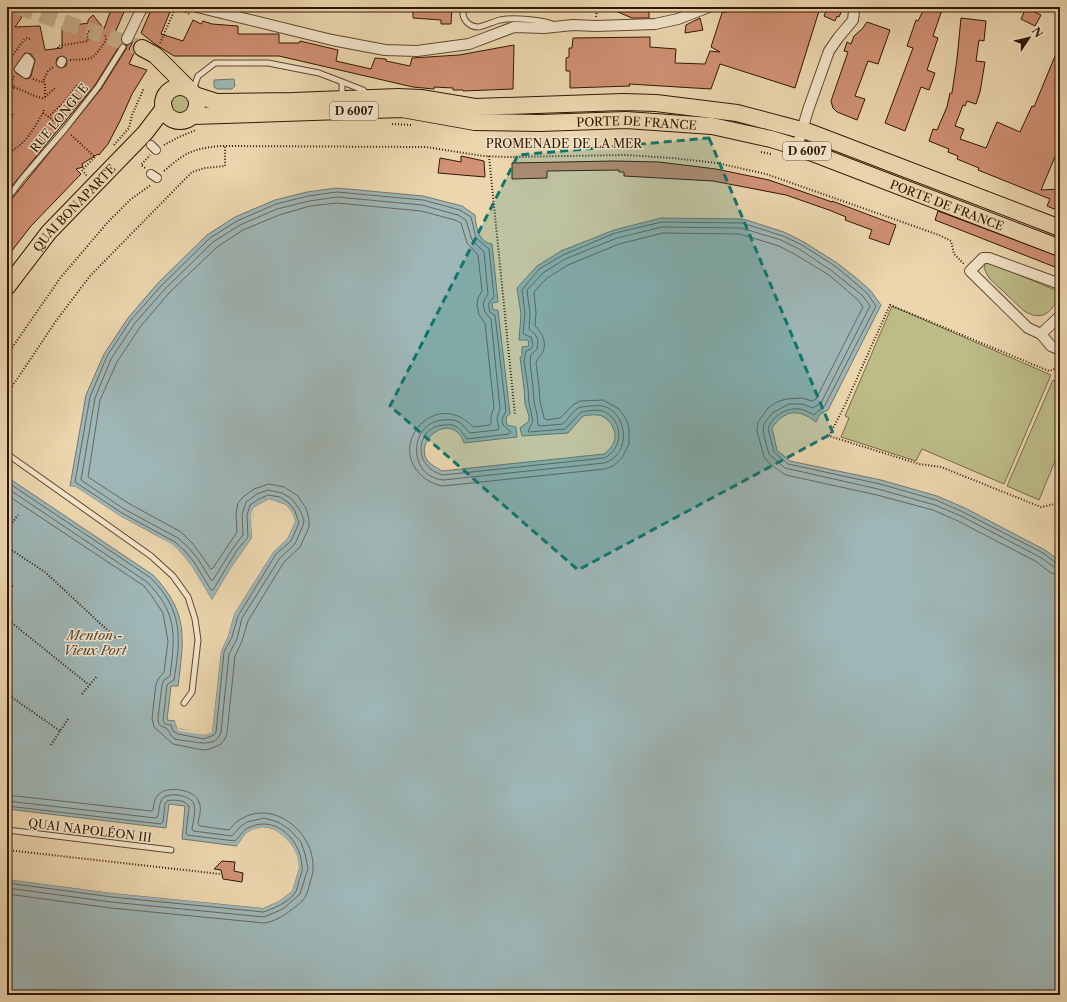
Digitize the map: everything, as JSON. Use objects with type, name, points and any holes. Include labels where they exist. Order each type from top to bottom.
[{"type":"main road","name":"PORTE DE FRANCE","points":[[149,51],[169,68],[192,92],[217,102],[421,98],[475,107],[623,102],[656,103],[737,113],[802,130],[1060,228]]},
{"type":"main road","points":[[169,68],[170,90]]},
{"type":"main road","points":[[177,87],[192,92],[198,102],[193,116],[184,121],[175,120],[168,116],[164,108],[164,99],[170,90],[177,87]]},
{"type":"main road","name":"QUAI BONAPARTE","points":[[153,144],[164,108]]},
{"type":"main road","name":"PORTE DE FRANCE","points":[[193,116],[402,109],[475,122],[534,123],[626,120],[712,126],[771,139],[797,147],[1060,248]]},
{"type":"main road","name":"QUAI BONAPARTE","points":[[7,287],[49,232],[153,144],[175,120]]},
{"type":"street","points":[[125,43],[141,10],[144,7]]},
{"type":"street","points":[[197,7],[332,40],[385,50],[417,51],[461,45],[483,40],[514,27],[544,28],[573,25],[596,26],[655,24],[678,19],[709,7]]},
{"type":"street","points":[[797,147],[829,51],[853,20],[854,11],[852,7]]},
{"type":"street","points":[[1060,284],[989,258],[983,258],[970,271],[1028,328],[1041,334],[1052,346],[1060,350]]},
{"type":"street","points":[[1041,334],[1060,316]]},
{"type":"lane","points":[[465,7],[462,13],[463,17],[469,25],[475,27],[510,19],[548,22],[560,27]]},
{"type":"lane","name":"RUE LONGUE","points":[[7,199],[98,87],[125,43]]},
{"type":"lane","points":[[192,92],[198,76],[215,63],[268,63],[319,73],[364,90],[370,98]]},
{"type":"lane","points":[[342,82],[342,99]]},
{"type":"lane","points":[[7,454],[152,556],[173,576],[188,598],[195,619],[198,640],[192,692],[184,703]]},
{"type":"lane","name":"QUAI NAPOLÉON III","points":[[7,830],[170,850]]},
{"type":"path","points":[[149,51],[176,7]]},
{"type":"path","points":[[58,48],[58,46],[88,41],[87,35],[91,30]]},
{"type":"path","points":[[7,66],[7,61],[24,40],[27,38],[30,39]]},
{"type":"path","points":[[48,116],[64,102],[78,86],[75,82]]},
{"type":"path","points":[[14,87],[35,96],[45,98],[55,88]]},
{"type":"path","points":[[128,128],[144,88]]},
{"type":"path","points":[[7,154],[21,145],[43,113],[44,109]]},
{"type":"path","points":[[7,132],[13,113]]},
{"type":"path","points":[[43,113],[65,129],[95,157],[82,170],[85,173]]},
{"type":"path","points":[[390,123],[414,126]]},
{"type":"path","points":[[153,144],[202,129]]},
{"type":"path","points":[[7,394],[56,321],[90,276],[192,172],[205,168],[226,166],[225,146]]},
{"type":"path","name":"PROMENADE DE LA MER","points":[[7,355],[66,272],[108,222],[131,199],[151,185],[154,176],[185,154],[200,149],[225,146],[426,147],[506,158],[626,155],[717,163],[766,174],[939,235],[951,242],[954,254],[970,271]]},
{"type":"path","points":[[758,151],[772,154]]},
{"type":"path","points":[[489,156],[515,415]]},
{"type":"path","points":[[1060,367],[1049,371],[890,305],[845,405],[829,436],[919,464],[941,467],[1041,507],[1060,503]]},
{"type":"path","points":[[7,530],[18,515]]},
{"type":"path","points":[[7,547],[46,572],[117,639]]},
{"type":"path","points":[[7,594],[13,585]]},
{"type":"path","points":[[7,619],[89,685]]},
{"type":"path","points":[[82,694],[97,676]]},
{"type":"path","points":[[7,694],[60,731]]},
{"type":"path","points":[[51,745],[68,719]]},
{"type":"path","points":[[7,850],[220,874]]},
{"type":"highlighted area","points":[[709,138],[833,433],[578,570],[390,406],[518,155]]},
{"type":"green space","points":[[181,94],[188,97],[191,104],[188,111],[181,114],[174,111],[171,104],[174,97]]},
{"type":"green space","points":[[986,261],[1060,292],[1055,304],[1047,313],[1043,315],[1037,316],[1024,311],[989,278],[984,268]]},
{"type":"green space","points":[[892,306],[1051,375],[1004,484],[922,449],[916,461],[841,437],[849,418],[845,416]]},
{"type":"green space","points":[[1053,380],[1060,383],[1060,449],[1039,500],[1007,486]]},
{"type":"water","points":[[234,79],[235,86],[232,89],[217,89],[214,87],[214,80]]},
{"type":"water","name":"Menton - Vieux Port","points":[[337,188],[423,196],[462,206],[475,215],[477,228],[481,237],[487,243],[492,244],[498,302],[492,303],[493,310],[498,310],[510,414],[507,416],[506,420],[507,425],[516,427],[517,437],[464,443],[461,436],[454,430],[447,428],[440,430],[428,439],[425,445],[424,453],[429,462],[442,471],[604,454],[613,444],[615,435],[613,427],[608,420],[598,415],[583,416],[568,433],[522,436],[520,428],[529,421],[529,416],[525,404],[520,357],[522,357],[522,347],[529,346],[528,340],[519,340],[521,314],[517,288],[537,266],[561,251],[614,230],[661,218],[743,219],[784,232],[804,242],[837,263],[870,290],[881,305],[828,410],[820,414],[816,422],[803,414],[786,414],[772,428],[777,450],[790,461],[881,480],[937,496],[965,508],[1045,550],[1060,561],[1060,995],[7,995],[7,879],[112,893],[263,908],[279,901],[292,891],[299,868],[292,845],[273,829],[262,827],[246,833],[237,846],[182,839],[185,806],[169,804],[166,828],[7,809],[7,477],[153,575],[165,589],[178,614],[182,640],[182,654],[178,686],[171,686],[167,720],[175,721],[177,728],[205,735],[212,731],[221,651],[228,636],[234,614],[273,552],[287,539],[295,522],[286,505],[269,499],[253,508],[252,538],[231,568],[212,600],[191,565],[182,554],[157,536],[120,516],[76,487],[70,486],[86,395],[104,354],[128,318],[158,283],[207,235],[235,217],[275,200],[307,192]]},
{"type":"pier","points":[[70,486],[76,487],[120,516],[173,545],[191,565],[212,600],[231,568],[252,538],[251,516],[253,508],[269,499],[286,505],[292,513],[295,522],[287,539],[273,552],[234,614],[228,636],[221,651],[212,732],[205,735],[179,731],[175,721],[177,721],[180,729],[205,733],[211,730],[219,651],[226,635],[232,614],[271,550],[286,538],[293,522],[290,514],[285,507],[269,501],[254,509],[253,539],[211,602],[181,555],[171,547],[119,518]]},
{"type":"pier","points":[[262,827],[273,829],[292,845],[297,856],[299,868],[292,891],[279,901],[263,908],[112,893],[7,879],[7,877],[113,891],[263,906],[278,899],[290,890],[296,868],[295,857],[290,846],[282,837],[272,831],[263,829],[253,832],[247,835],[240,846],[237,846],[246,833]]},
{"type":"building","points":[[7,7],[29,7],[17,13],[22,17],[15,27],[40,26],[45,50],[62,48],[62,27],[88,23],[88,20],[93,15],[104,29],[112,7],[126,7],[115,33],[121,36],[122,43],[95,85],[7,192]],"holes":[[[25,53],[31,54],[35,60],[31,76],[30,78],[26,79],[16,73],[14,69]],[[62,56],[66,58],[67,61],[66,66],[61,68],[57,66],[56,63],[57,58]]]},
{"type":"building","points":[[160,7],[172,7],[161,34],[183,41],[193,20],[201,24],[203,21],[212,24],[238,26],[238,34],[279,34],[279,43],[299,43],[300,41],[338,50],[336,61],[371,69],[375,58],[386,59],[386,61],[410,66],[412,58],[459,55],[514,45],[513,89],[463,91],[453,90],[453,88],[434,87],[434,89],[413,87],[279,56],[174,56],[141,33],[151,10]]},
{"type":"building","points":[[413,7],[452,7],[451,24],[441,24],[441,20],[413,18]]},
{"type":"building","points":[[606,7],[633,7],[649,11],[649,18],[632,18]]},
{"type":"building","points":[[742,7],[813,7],[819,11],[795,88],[720,64],[711,89],[629,84],[630,86],[570,88],[570,71],[566,71],[566,58],[569,57],[569,48],[572,48],[573,38],[650,37],[650,47],[676,49],[675,63],[705,64],[710,51],[720,52],[711,47],[722,13]]},
{"type":"building","points":[[816,7],[841,7],[840,9],[842,10],[839,17],[837,16],[835,21],[824,16],[826,11]]},
{"type":"building","points":[[925,7],[943,7],[933,36],[938,38],[927,70],[935,73],[929,90],[921,87],[905,131],[885,123],[913,48],[907,46],[916,20],[918,21]]},
{"type":"building","points":[[1026,8],[1041,15],[1035,26],[1021,19]]},
{"type":"building","points":[[700,18],[703,30],[685,33],[686,25]]},
{"type":"building","points":[[961,18],[986,21],[984,41],[979,40],[976,61],[985,62],[980,92],[976,104],[967,101],[965,106],[963,105],[955,126],[964,129],[960,139],[986,148],[997,122],[1020,132],[1032,106],[1034,107],[1060,44],[1060,114],[1057,120],[1060,122],[1060,145],[1041,190],[1060,189],[1060,204],[1054,209],[1047,206],[1050,199],[978,170],[979,168],[957,159],[958,156],[948,152],[949,149],[929,141],[933,129],[937,130],[947,107],[950,93],[952,93]]},
{"type":"building","points":[[867,22],[890,30],[878,64],[868,61],[855,96],[865,99],[857,120],[837,112],[833,108],[831,101],[848,52],[844,51],[847,42],[851,44],[854,36]]},
{"type":"building","points":[[133,42],[129,49],[134,53],[129,64],[147,70],[132,94],[108,144],[99,155],[98,154],[82,164],[83,167],[76,169],[81,174],[31,226],[7,257],[7,203],[101,89],[127,45]]},
{"type":"building","points":[[461,156],[484,161],[485,177],[438,173],[440,158],[461,162]]},
{"type":"building","points":[[614,161],[659,162],[716,169],[769,180],[832,201],[896,225],[889,245],[869,238],[872,230],[845,220],[846,217],[829,210],[786,195],[713,181],[624,176],[624,172],[619,172],[619,170],[547,171],[547,178],[512,179],[512,163]]},
{"type":"building","points":[[938,211],[1060,257],[1060,269],[935,220]]},
{"type":"building","points":[[222,861],[235,862],[234,871],[243,873],[242,882],[223,879],[221,870],[214,869]]},
{"type":"tunnel","points":[[18,7],[142,48]]}]
